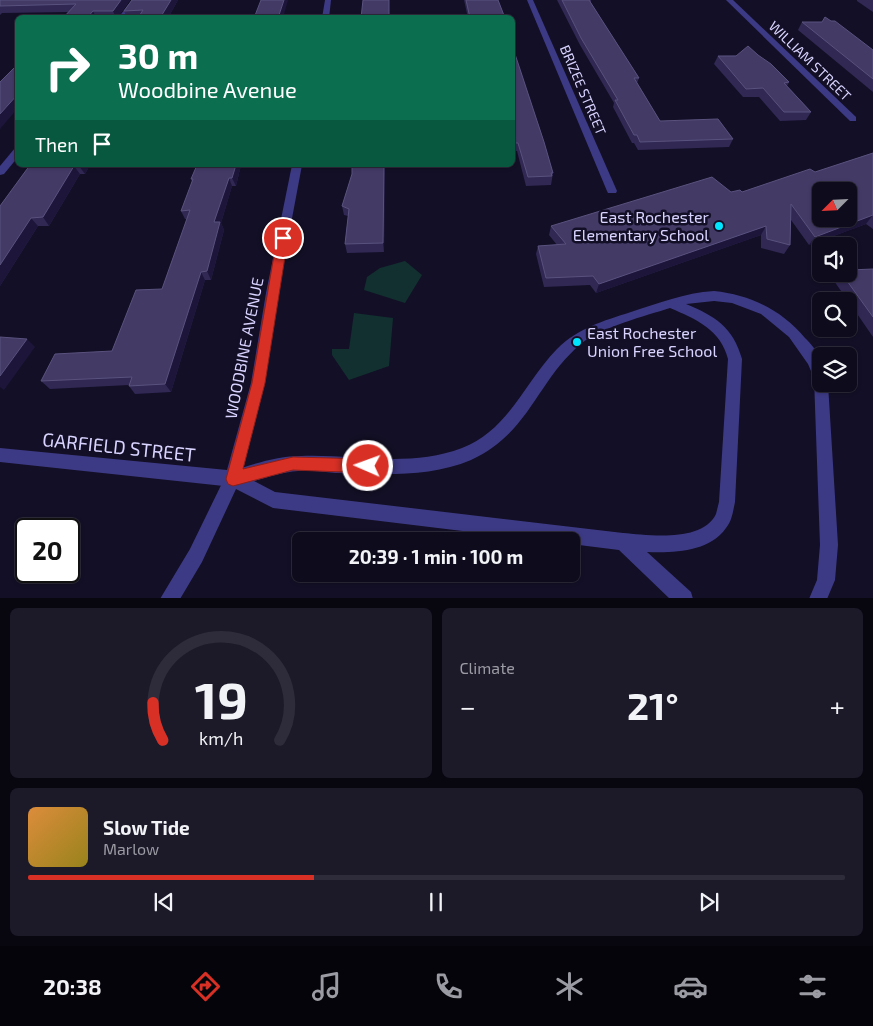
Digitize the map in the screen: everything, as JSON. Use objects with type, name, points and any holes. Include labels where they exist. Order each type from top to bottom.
[{"type":"street","points":[[123,15],[135,0]]},
{"type":"street","points":[[325,15],[328,0]]},
{"type":"street","name":"BRIZEE STREET","points":[[530,0],[612,191]]},
{"type":"street","name":"WILLIAM STREET","points":[[729,0],[853,119]]},
{"type":"street","points":[[0,172],[15,154]]},
{"type":"street","name":"WOODBINE AVENUE","points":[[169,598],[202,544],[233,479],[258,383],[272,293],[296,167]]},
{"type":"street","points":[[233,479],[293,464],[405,467],[440,462],[466,454],[491,441],[507,429],[525,407],[549,368],[579,338],[601,327],[669,303],[696,297],[714,296],[748,304],[769,313],[799,338],[816,362],[820,378],[829,545],[826,580],[818,598]]},
{"type":"street","points":[[233,479],[273,500],[623,542],[665,545],[688,542],[707,533],[721,521],[726,502],[735,360],[733,349],[723,332],[713,323],[669,303]]},
{"type":"street","name":"GARFIELD STREET","points":[[0,455],[233,479]]},
{"type":"street","points":[[623,542],[684,598]]},
{"type":"green space","points":[[405,261],[422,275],[405,303],[364,290],[367,277],[380,268]]},
{"type":"green space","points":[[354,313],[393,318],[389,366],[349,380],[332,355],[332,349],[349,349]]},
{"type":"building","points":[[0,0],[121,0],[113,11],[93,11],[90,15],[66,15],[76,4],[0,6]]},
{"type":"building","points":[[132,0],[171,0],[162,15],[140,15],[143,10],[124,11]]},
{"type":"building","points":[[261,0],[284,0],[279,15],[255,15]]},
{"type":"building","points":[[363,0],[389,0],[389,15],[361,15]]},
{"type":"building","points":[[466,0],[498,0],[504,15],[469,15]]},
{"type":"building","points":[[562,0],[589,0],[639,78],[634,78],[660,121],[718,119],[733,139],[640,142],[637,135],[634,135],[615,100],[618,100],[581,38]]},
{"type":"building","points":[[825,17],[835,21],[873,50],[873,79],[802,22],[822,22]]},
{"type":"building","points":[[748,46],[771,64],[789,82],[784,83],[811,112],[784,112],[763,88],[746,89],[718,56],[736,56]]},
{"type":"building","points":[[515,54],[544,142],[553,173],[551,173],[552,176],[528,177],[518,143],[515,143]]},
{"type":"building","points":[[15,67],[15,97],[0,114],[0,82]]},
{"type":"building","name":"East Rochester Elementary School","points":[[873,153],[873,215],[858,221],[858,182],[812,182],[812,228],[839,228],[815,237],[791,204],[790,245],[767,239],[766,226],[599,284],[593,276],[546,278],[538,246],[566,244],[551,226],[712,177],[731,192],[740,190],[742,192],[810,169],[815,172]]},
{"type":"building","points":[[29,167],[73,167],[43,217],[31,218],[0,265],[0,206]]},
{"type":"building","points":[[196,167],[235,167],[232,178],[229,178],[214,222],[220,222],[207,271],[201,272],[165,384],[129,386],[132,377],[41,381],[55,354],[112,351],[136,290],[162,289],[190,210],[181,211],[193,179],[191,179]]},
{"type":"building","points":[[352,167],[384,167],[383,243],[345,244],[349,209],[342,206],[352,174]]},
{"type":"building","points":[[873,269],[873,317],[857,295],[857,292],[848,282],[857,282],[857,270]]},
{"type":"building","points":[[0,337],[27,339],[0,376]]},
{"type":"place","name":"East Rochester Elementary School","points":[[719,226]]},
{"type":"place","name":"East Rochester Union Free School","points":[[577,342]]},
{"type":"route","points":[[283,238],[258,383],[233,479],[293,464],[368,466]]}]
